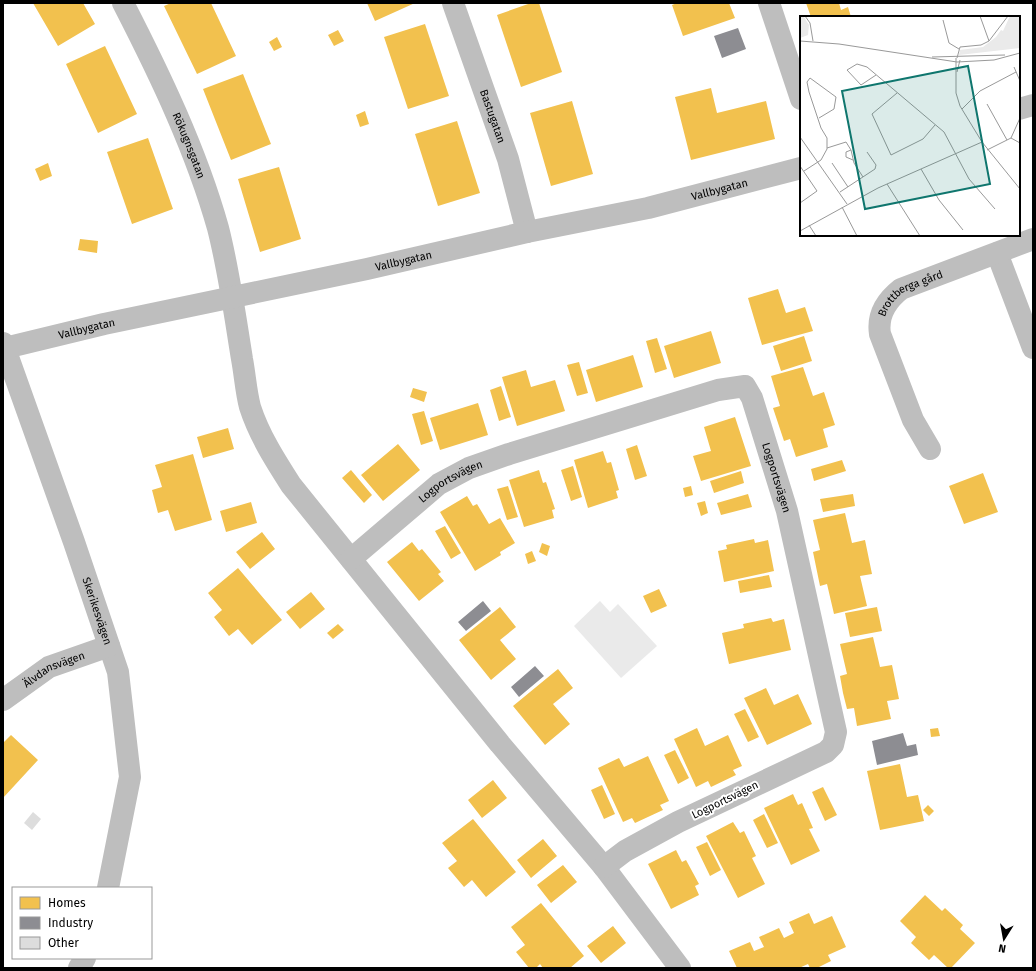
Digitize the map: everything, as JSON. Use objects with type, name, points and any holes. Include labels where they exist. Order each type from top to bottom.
[{"type":"street","name":"Rökugnsgatan","points":[[123,3],[160,75],[191,148],[218,228],[232,296]]},
{"type":"street","name":"Bastugatan","points":[[453,3],[508,159],[527,232]]},
{"type":"street","points":[[769,3],[800,96]]},
{"type":"street","points":[[1020,109],[1033,105]]},
{"type":"street","name":"Vallbygatan","points":[[4,346],[232,296],[367,269],[527,232],[648,208],[800,168]]},
{"type":"street","name":"Brottberga gård","points":[[930,449],[914,420],[880,334],[879,326],[882,315],[890,298],[901,289],[1033,239]]},
{"type":"street","points":[[997,253],[1033,348]]},
{"type":"street","points":[[232,296],[250,406],[258,428],[291,485],[500,744],[604,867],[680,968]]},
{"type":"street","name":"Skerikesvägen","points":[[4,346],[74,542],[118,672],[130,777],[108,887]]},
{"type":"street","name":"Logportsvägen","points":[[351,559],[439,484],[468,468],[508,454],[718,390],[745,386],[752,398],[787,511],[836,732],[833,745],[826,752],[685,819],[631,847],[604,867]]},
{"type":"street","name":"Älvdansvägen","points":[[3,700],[49,667],[109,646]]},
{"type":"street","points":[[79,968],[84,959]]},
{"type":"shaded area","points":[[600,601],[610,612],[618,604],[657,646],[621,678],[574,626]]},
{"type":"building: Homes","points":[[33,3],[83,3],[95,24],[58,46]]},
{"type":"building: Homes","points":[[171,3],[211,3],[236,56],[197,74],[164,6]]},
{"type":"building: Homes","points":[[367,3],[415,3],[375,21]]},
{"type":"building: Homes","points":[[531,3],[539,3],[562,72],[521,87],[497,15]]},
{"type":"building: Homes","points":[[677,3],[729,3],[735,18],[683,36],[672,5]]},
{"type":"building: Homes","points":[[806,3],[839,3],[841,10],[848,7],[851,16],[811,16]]},
{"type":"building: Homes","points":[[425,24],[449,96],[408,109],[384,37]]},
{"type":"building: Homes","points":[[338,30],[344,41],[334,46],[328,35]]},
{"type":"building: Homes","points":[[277,37],[282,47],[274,51],[269,42]]},
{"type":"building: Homes","points":[[105,46],[137,114],[98,133],[66,64]]},
{"type":"building: Homes","points":[[243,74],[271,144],[231,160],[203,89]]},
{"type":"building: Homes","points":[[711,88],[717,113],[766,101],[775,139],[691,160],[675,97]]},
{"type":"building: Homes","points":[[572,101],[593,174],[551,186],[530,113]]},
{"type":"building: Homes","points":[[365,111],[369,124],[360,127],[356,115]]},
{"type":"building: Homes","points":[[457,121],[480,193],[438,206],[415,134]]},
{"type":"building: Homes","points":[[148,138],[173,209],[132,224],[107,152]]},
{"type":"building: Homes","points":[[48,163],[52,176],[40,181],[35,169]]},
{"type":"building: Homes","points":[[279,167],[301,239],[260,252],[238,179]]},
{"type":"building: Homes","points":[[80,239],[98,241],[97,253],[78,250]]},
{"type":"building: Homes","points":[[778,289],[786,313],[805,307],[813,331],[762,345],[748,298]]},
{"type":"building: Homes","points":[[711,331],[721,363],[674,378],[664,346]]},
{"type":"building: Homes","points":[[804,336],[812,361],[781,371],[773,346]]},
{"type":"building: Homes","points":[[657,338],[667,369],[655,373],[646,341]]},
{"type":"building: Homes","points":[[633,355],[643,387],[596,402],[586,370]]},
{"type":"building: Homes","points":[[579,362],[588,393],[577,396],[567,365]]},
{"type":"building: Homes","points":[[803,367],[813,396],[824,392],[835,425],[823,429],[828,447],[796,457],[790,439],[784,441],[773,408],[780,406],[771,376]]},
{"type":"building: Homes","points":[[526,370],[531,387],[555,380],[565,411],[517,426],[502,377]]},
{"type":"building: Homes","points":[[501,386],[511,417],[499,421],[490,390]]},
{"type":"building: Homes","points":[[413,388],[427,392],[424,402],[410,397]]},
{"type":"building: Homes","points":[[478,403],[488,435],[440,450],[430,418]]},
{"type":"building: Homes","points":[[424,411],[433,441],[421,445],[412,414]]},
{"type":"building: Homes","points":[[735,417],[751,466],[701,481],[693,456],[711,451],[704,427]]},
{"type":"building: Homes","points":[[228,428],[234,449],[203,458],[197,437]]},
{"type":"building: Homes","points":[[398,444],[420,470],[383,501],[361,475]]},
{"type":"building: Homes","points":[[637,445],[647,476],[635,480],[626,449]]},
{"type":"building: Homes","points":[[603,451],[607,463],[611,462],[619,490],[616,491],[618,498],[588,508],[574,460]]},
{"type":"building: Homes","points":[[193,454],[212,520],[175,531],[168,510],[158,513],[152,490],[162,487],[155,465]]},
{"type":"building: Homes","points":[[842,460],[846,471],[814,481],[811,469]]},
{"type":"building: Homes","points":[[573,466],[582,497],[571,501],[561,470]]},
{"type":"building: Homes","points":[[351,470],[372,495],[364,503],[342,478]]},
{"type":"building: Homes","points":[[539,470],[543,483],[546,482],[555,509],[552,510],[554,518],[524,527],[509,480]]},
{"type":"building: Homes","points":[[741,471],[744,483],[714,493],[710,481]]},
{"type":"building: Homes","points":[[983,473],[998,512],[964,524],[949,486]]},
{"type":"building: Homes","points":[[508,486],[518,517],[507,520],[497,489]]},
{"type":"building: Homes","points":[[691,486],[693,495],[685,497],[683,488]]},
{"type":"building: Homes","points":[[748,494],[752,507],[721,515],[717,503]]},
{"type":"building: Homes","points":[[853,494],[855,506],[823,512],[820,499]]},
{"type":"building: Homes","points":[[467,496],[473,506],[477,504],[489,524],[500,518],[515,543],[500,552],[501,555],[475,571],[440,512]]},
{"type":"building: Homes","points":[[705,501],[708,513],[701,516],[697,503]]},
{"type":"building: Homes","points":[[251,502],[257,523],[226,532],[220,511]]},
{"type":"building: Homes","points":[[845,513],[852,543],[865,540],[872,574],[860,576],[867,606],[834,614],[827,584],[820,586],[813,552],[820,550],[813,520]]},
{"type":"building: Homes","points":[[445,526],[461,553],[451,559],[435,531]]},
{"type":"building: Homes","points":[[262,532],[275,549],[250,569],[236,552]]},
{"type":"building: Homes","points":[[754,539],[755,543],[768,540],[774,571],[724,582],[718,551],[727,549],[726,545]]},
{"type":"building: Homes","points":[[412,542],[419,551],[422,549],[441,572],[438,574],[444,581],[419,601],[387,562]]},
{"type":"building: Homes","points":[[542,543],[550,546],[547,556],[539,552]]},
{"type":"building: Homes","points":[[532,551],[536,561],[528,564],[525,554]]},
{"type":"building: Homes","points":[[238,568],[282,620],[252,645],[238,629],[229,636],[214,617],[222,610],[208,593]]},
{"type":"building: Homes","points":[[769,575],[772,587],[740,593],[738,581]]},
{"type":"building: Homes","points":[[659,589],[667,606],[651,613],[643,596]]},
{"type":"building: Homes","points":[[311,592],[325,609],[300,629],[286,612]]},
{"type":"building: Homes","points":[[500,607],[516,627],[500,640],[516,659],[491,680],[459,640]]},
{"type":"building: Homes","points":[[877,607],[882,631],[850,637],[845,613]]},
{"type":"building: Homes","points":[[771,618],[773,622],[784,619],[791,650],[729,664],[722,633],[744,628],[743,624]]},
{"type":"building: Homes","points":[[338,624],[344,630],[333,639],[327,633]]},
{"type":"building: Homes","points":[[873,637],[880,667],[892,665],[899,699],[887,701],[891,719],[857,726],[854,708],[847,709],[843,693],[840,676],[847,674],[840,644]]},
{"type":"building: Homes","points":[[558,669],[573,688],[553,704],[570,724],[545,745],[513,706]]},
{"type":"building: Homes","points":[[766,688],[774,705],[798,694],[812,724],[767,745],[744,698]]},
{"type":"building: Homes","points":[[745,709],[759,737],[748,742],[734,714]]},
{"type":"building: Homes","points":[[697,728],[705,746],[728,735],[742,766],[733,770],[736,775],[711,787],[708,781],[696,787],[674,739]]},
{"type":"building: Homes","points":[[938,728],[940,736],[931,737],[930,729]]},
{"type":"building: Homes","points":[[11,735],[38,760],[3,798],[3,743]]},
{"type":"building: Homes","points":[[675,750],[689,778],[678,784],[664,755]]},
{"type":"building: Homes","points":[[648,756],[669,801],[660,805],[663,810],[635,823],[632,818],[623,822],[598,768],[619,758],[624,767]]},
{"type":"building: Homes","points":[[900,764],[907,797],[918,795],[924,821],[880,830],[867,771]]},
{"type":"building: Homes","points":[[493,780],[507,798],[482,818],[468,800]]},
{"type":"building: Homes","points":[[602,785],[615,814],[604,819],[591,790]]},
{"type":"building: Homes","points":[[823,787],[837,815],[825,821],[812,792]]},
{"type":"building: Homes","points":[[793,794],[798,805],[802,803],[813,828],[809,829],[820,851],[791,865],[764,808]]},
{"type":"building: Homes","points":[[928,805],[934,811],[929,816],[923,810]]},
{"type":"building: Homes","points":[[764,814],[778,843],[767,848],[753,820]]},
{"type":"building: Homes","points":[[473,819],[516,872],[486,897],[472,880],[464,887],[448,868],[457,861],[442,843]]},
{"type":"building: Homes","points":[[733,822],[740,833],[744,831],[756,856],[752,858],[765,884],[738,898],[706,836]]},
{"type":"building: Homes","points":[[543,839],[557,856],[531,878],[517,860]]},
{"type":"building: Homes","points":[[707,842],[721,870],[710,876],[696,847]]},
{"type":"building: Homes","points":[[676,850],[682,862],[686,860],[699,884],[695,886],[699,895],[671,909],[648,864]]},
{"type":"building: Homes","points":[[563,865],[577,882],[551,903],[537,885]]},
{"type":"building: Homes","points":[[925,895],[942,911],[945,908],[963,925],[960,929],[975,943],[951,968],[948,968],[934,955],[929,960],[911,943],[916,937],[900,921]]},
{"type":"building: Homes","points":[[541,903],[584,956],[570,968],[543,968],[540,964],[536,968],[529,968],[516,952],[525,945],[511,927]]},
{"type":"building: Homes","points":[[809,913],[814,924],[832,916],[846,947],[828,955],[831,961],[817,968],[810,968],[808,964],[799,968],[737,968],[729,951],[750,942],[754,951],[764,947],[759,937],[779,928],[784,938],[794,933],[789,922]]},
{"type":"building: Homes","points":[[613,926],[626,943],[601,963],[587,946]]},
{"type":"building: Industry","points":[[738,28],[746,49],[722,58],[714,36]]},
{"type":"building: Industry","points":[[483,601],[491,611],[466,631],[458,622]]},
{"type":"building: Industry","points":[[535,666],[544,676],[519,697],[511,687]]},
{"type":"building: Industry","points":[[903,733],[907,746],[916,744],[918,755],[877,765],[872,741]]},
{"type":"building: Other","points":[[33,812],[41,819],[32,830],[24,823]]}]
